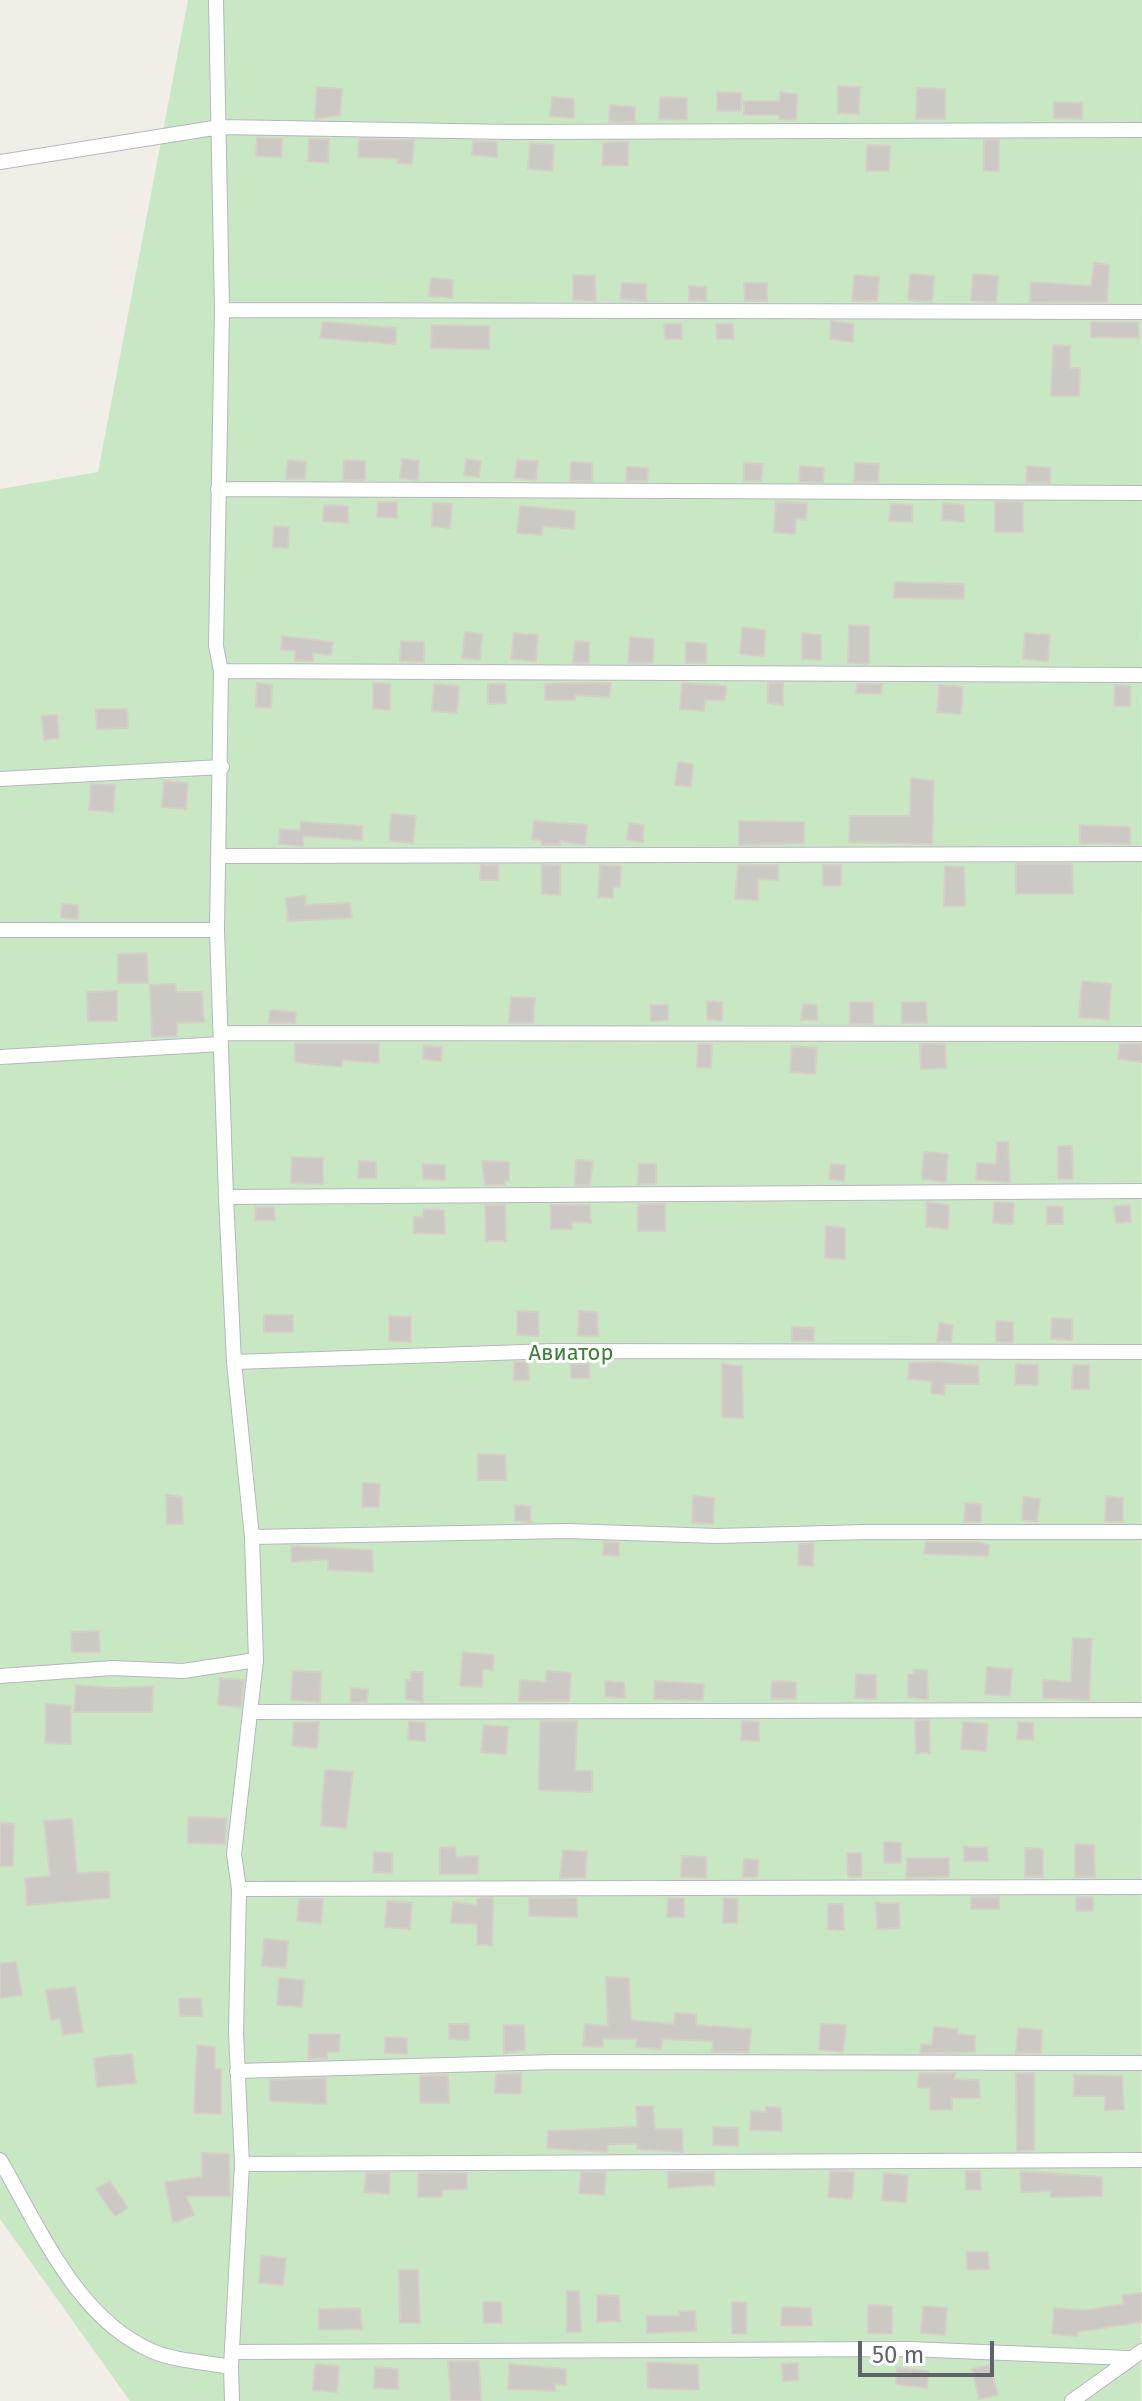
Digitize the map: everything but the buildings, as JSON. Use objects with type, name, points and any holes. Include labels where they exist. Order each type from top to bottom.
[{"type":"street","points":[[216,0],[222,310],[216,646],[221,671],[222,767],[217,930],[234,1362],[252,1537],[256,1660],[234,1854],[239,1889],[237,2071],[242,2164],[232,2401]]},
{"type":"street","points":[[0,162],[220,127],[512,132],[1142,130]]},
{"type":"street","points":[[222,310],[1142,312]]},
{"type":"street","points":[[218,489],[1142,493]]},
{"type":"street","points":[[221,671],[1142,675]]},
{"type":"street","points":[[0,779],[222,767]]},
{"type":"street","points":[[220,856],[1142,854]]},
{"type":"street","points":[[0,930],[217,930]]},
{"type":"street","points":[[0,1057],[221,1039],[1142,1034]]},
{"type":"street","points":[[226,1197],[1142,1191]]},
{"type":"street","points":[[234,1362],[553,1351],[1142,1352]]},
{"type":"street","points":[[252,1537],[567,1531],[717,1536],[866,1532],[1142,1532]]},
{"type":"street","points":[[0,1676],[112,1668],[183,1671],[256,1660]]},
{"type":"street","points":[[250,1712],[1142,1710]]},
{"type":"street","points":[[239,1889],[1142,1887]]},
{"type":"street","points":[[237,2071],[555,2062],[1142,2063]]},
{"type":"street","points":[[0,2160],[50,2246],[85,2298],[119,2334],[155,2352],[232,2360],[909,2349],[1128,2358]]},
{"type":"street","points":[[242,2164],[1142,2160]]},
{"type":"street","points":[[1072,2401],[1128,2358],[1142,2351]]},
{"type":"green space","name":"Авиатор","points":[[188,0],[1142,0],[1141,2401],[130,2401],[0,2219],[0,489],[98,472]]}]
